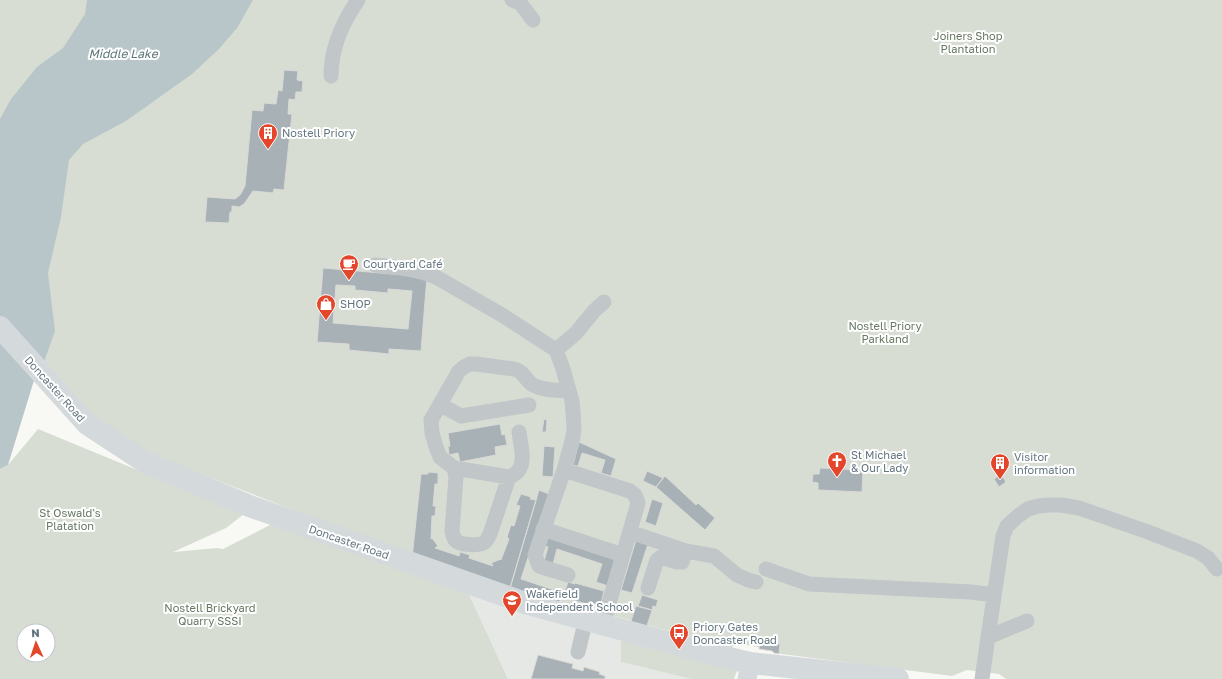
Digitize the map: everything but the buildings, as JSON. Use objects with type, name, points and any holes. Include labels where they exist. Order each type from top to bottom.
[{"type":"highway","name":"Doncaster Road","points":[[0,327],[87,424],[145,462],[272,514],[528,604],[704,652],[748,671],[898,679]]},
{"type":"lane","points":[[331,76],[331,61],[340,29],[358,0]]},
{"type":"lane","points":[[512,0],[520,3],[532,20]]},
{"type":"lane","points":[[375,265],[403,268],[426,273],[436,277],[502,315],[556,350],[572,401],[574,428],[564,470],[535,555],[538,566],[568,575]]},
{"type":"lane","points":[[556,350],[576,333],[594,311],[604,302]]},
{"type":"lane","points":[[519,432],[522,467],[516,475],[509,477],[454,468],[440,457],[432,433],[431,420],[441,405],[459,371],[470,364],[519,370],[530,382],[539,388],[546,390],[569,391]]},
{"type":"lane","points":[[441,405],[461,416],[529,406]]},
{"type":"lane","points":[[454,468],[456,476],[452,531],[455,540],[458,542],[480,546],[485,543],[490,534],[509,477]]},
{"type":"lane","points":[[564,470],[630,491],[635,495],[638,503],[623,555],[595,622],[578,652]]},
{"type":"lane","points":[[982,679],[1003,536],[1007,526],[1028,509],[1049,505],[1079,508],[1197,551],[1208,558],[1217,569]]},
{"type":"lane","points":[[543,528],[623,555]]},
{"type":"lane","points":[[630,532],[686,551],[714,556],[737,575],[756,582]]},
{"type":"lane","points":[[648,588],[657,560],[661,557],[682,562],[686,551]]},
{"type":"lane","points":[[766,569],[808,584],[971,592],[994,595]]},
{"type":"lane","points":[[988,637],[1027,621]]},
{"type":"shaded area","name":"Wakefield Independent School","points":[[469,594],[621,640],[621,662],[691,679],[508,679]]},
{"type":"green space","name":"Nostell Priory Parkland","points":[[0,0],[1222,0],[1222,679],[1006,679],[999,674],[967,670],[952,676],[774,653],[772,650],[737,643],[731,648],[512,588],[303,514],[150,454],[95,423],[0,310]]},
{"type":"green space","points":[[38,429],[244,514],[226,528],[173,552],[217,548],[223,549],[272,524],[469,594],[508,679],[0,679],[0,469],[8,465]]},
{"type":"green space","points":[[621,640],[738,668],[734,679],[691,679],[621,662]]},
{"type":"water","name":"Middle Lake","points":[[87,0],[253,0],[237,28],[219,49],[192,74],[126,121],[83,144],[69,160],[61,217],[48,273],[55,331],[44,362],[35,377],[8,465],[0,469],[0,119],[11,99],[37,67],[63,48],[85,14]]},
{"type":"place","name":"Nostell Priory","points":[[268,150]]},
{"type":"place","name":"Courtyard Café","points":[[349,281]]},
{"type":"place","name":"SHOP","points":[[326,321]]},
{"type":"place","name":"St Michael & Our Lady","points":[[837,478]]},
{"type":"place","name":"Visitor information","points":[[1000,480]]},
{"type":"place","name":"Wakefield Independent School","points":[[512,617]]},
{"type":"place","name":"Priory Gates Doncaster Road","points":[[679,650]]},
{"type":"park label","name":"Joiners Shop Plantation","points":[[968,42]]},
{"type":"park label","name":"St Oswald's Platation","points":[[70,519]]},
{"type":"park label","name":"Nostell Brickyard Quarry SSSI","points":[[210,614]]}]
